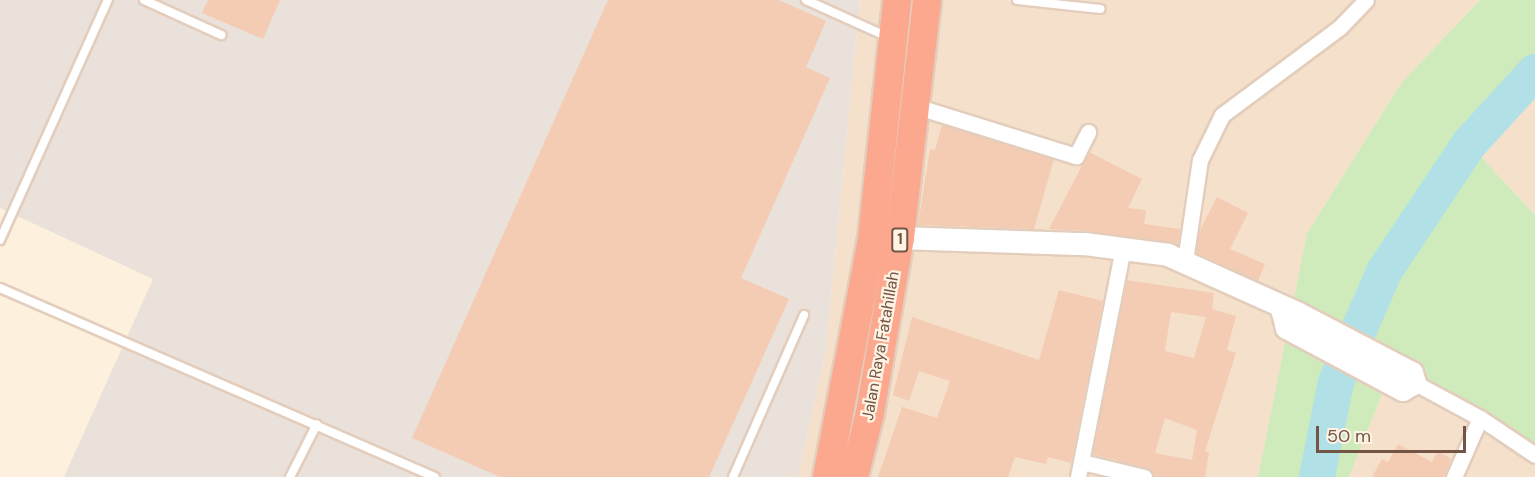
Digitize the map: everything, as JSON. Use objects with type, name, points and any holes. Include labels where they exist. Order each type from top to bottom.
[{"type":"highway","name":"Jalan Raya Fatahillah","points":[[827,477],[872,239],[897,0]]},
{"type":"highway","name":"Jalan Raya Fatahillah","points":[[854,477],[870,413],[900,238],[927,0]]},
{"type":"street","points":[[1185,261],[1200,160],[1222,115],[1340,27],[1366,0]]},
{"type":"street","points":[[915,106],[1076,156],[1088,132]]},
{"type":"street","points":[[900,238],[1123,247],[1185,261],[1480,418],[1535,455]]},
{"type":"street","points":[[1123,247],[1080,469],[1136,476]]},
{"type":"street","points":[[1454,477],[1480,418]]},
{"type":"lane","points":[[0,240],[108,0]]},
{"type":"lane","points":[[144,0],[221,35]]},
{"type":"lane","points":[[806,0],[892,39]]},
{"type":"lane","points":[[1017,0],[1101,9]]},
{"type":"lane","points":[[0,288],[435,477]]},
{"type":"lane","points":[[733,477],[804,315]]},
{"type":"lane","points":[[290,477],[317,424]]},
{"type":"shaded area","points":[[0,0],[860,0],[826,350],[798,477],[64,477],[153,279],[0,208]]},
{"type":"shaded area","points":[[860,0],[1480,0],[1402,82],[1307,233],[1258,477],[798,477],[826,350]]},
{"type":"shaded area","points":[[1535,72],[1535,215],[1469,144]]},
{"type":"shaded area","points":[[1393,367],[1535,447],[1535,477],[1349,477]]},
{"type":"green space","points":[[1480,0],[1535,0],[1535,72],[1469,144],[1535,215],[1535,447],[1393,367],[1349,477],[1258,477],[1307,233],[1402,82]]},
{"type":"building","points":[[208,0],[280,0],[263,39],[202,13]]},
{"type":"building","points":[[608,0],[779,0],[826,21],[806,67],[830,78],[741,278],[789,299],[709,477],[500,477],[412,438]]},
{"type":"building","points":[[942,125],[1054,159],[1034,229],[918,225],[930,149],[935,150]]},
{"type":"building","points":[[1089,152],[1142,179],[1128,208],[1146,210],[1144,224],[1180,229],[1178,245],[1087,231],[1049,229]]},
{"type":"building","points":[[1217,197],[1248,213],[1230,249],[1265,264],[1258,281],[1196,253],[1199,232]]},
{"type":"building","points":[[1126,280],[1214,293],[1212,309],[1236,316],[1227,350],[1236,353],[1205,451],[1209,452],[1205,477],[1154,477],[1146,468],[1092,454]],"holes":[[[1171,312],[1206,317],[1194,358],[1165,351]],[[1165,418],[1197,430],[1192,460],[1155,453]]]},
{"type":"building","points":[[1059,290],[1103,301],[1071,463],[1048,457],[1046,464],[1015,457],[1008,477],[878,477],[902,407],[937,418],[950,381],[919,371],[909,401],[893,395],[912,317],[1039,360]]},
{"type":"building","points":[[1398,444],[1432,462],[1438,451],[1451,459],[1444,477],[1372,477],[1382,459],[1388,462]]},
{"type":"waterway","points":[[1317,477],[1336,382],[1385,270],[1469,144],[1535,72]]}]
